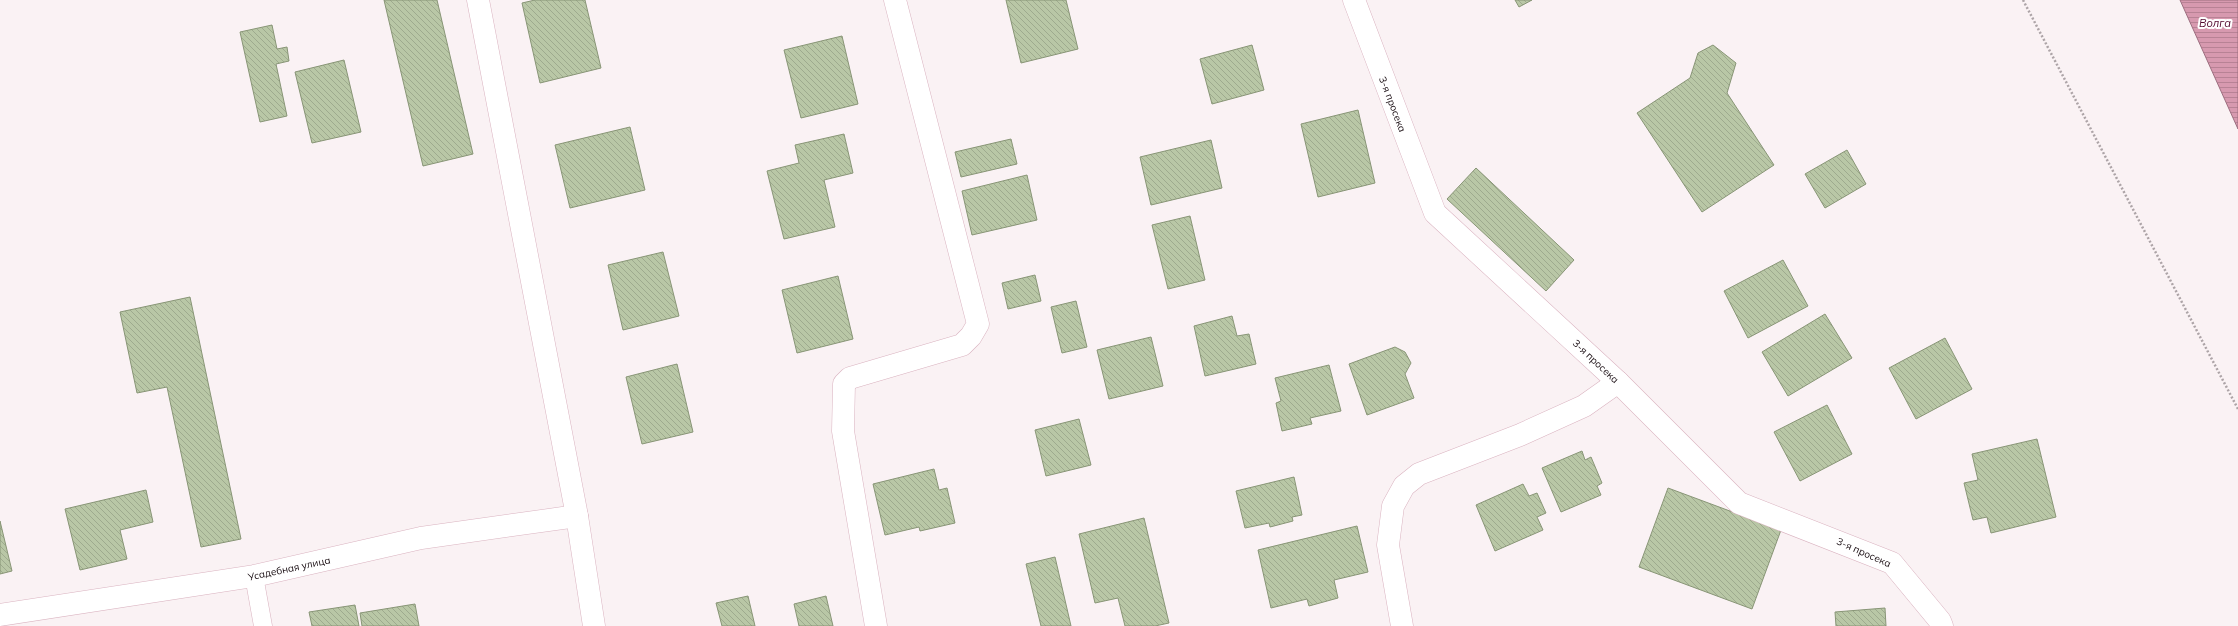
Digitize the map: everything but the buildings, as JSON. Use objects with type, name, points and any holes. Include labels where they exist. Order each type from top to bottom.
[{"type":"street","points":[[478,0],[577,516],[594,626]]},
{"type":"street","points":[[876,626],[843,431],[844,384],[850,378],[962,345],[971,336],[978,324],[895,0]]},
{"type":"street","name":"3-я просека","points":[[1354,0],[1435,213],[1618,382],[1739,503],[1892,562],[1940,621],[1942,626]]},
{"type":"street","points":[[1402,626],[1388,545],[1394,506],[1404,486],[1419,474],[1520,435],[1584,406],[1618,382]]},
{"type":"street","name":"Усадебная улица","points":[[0,616],[254,576],[421,538],[577,516]]},
{"type":"lane","points":[[254,576],[263,626]]},
{"type":"path","points":[[2024,0],[2238,409]]},
{"type":"water","name":"Волга","points":[[2180,0],[2238,0],[2238,129]]}]
